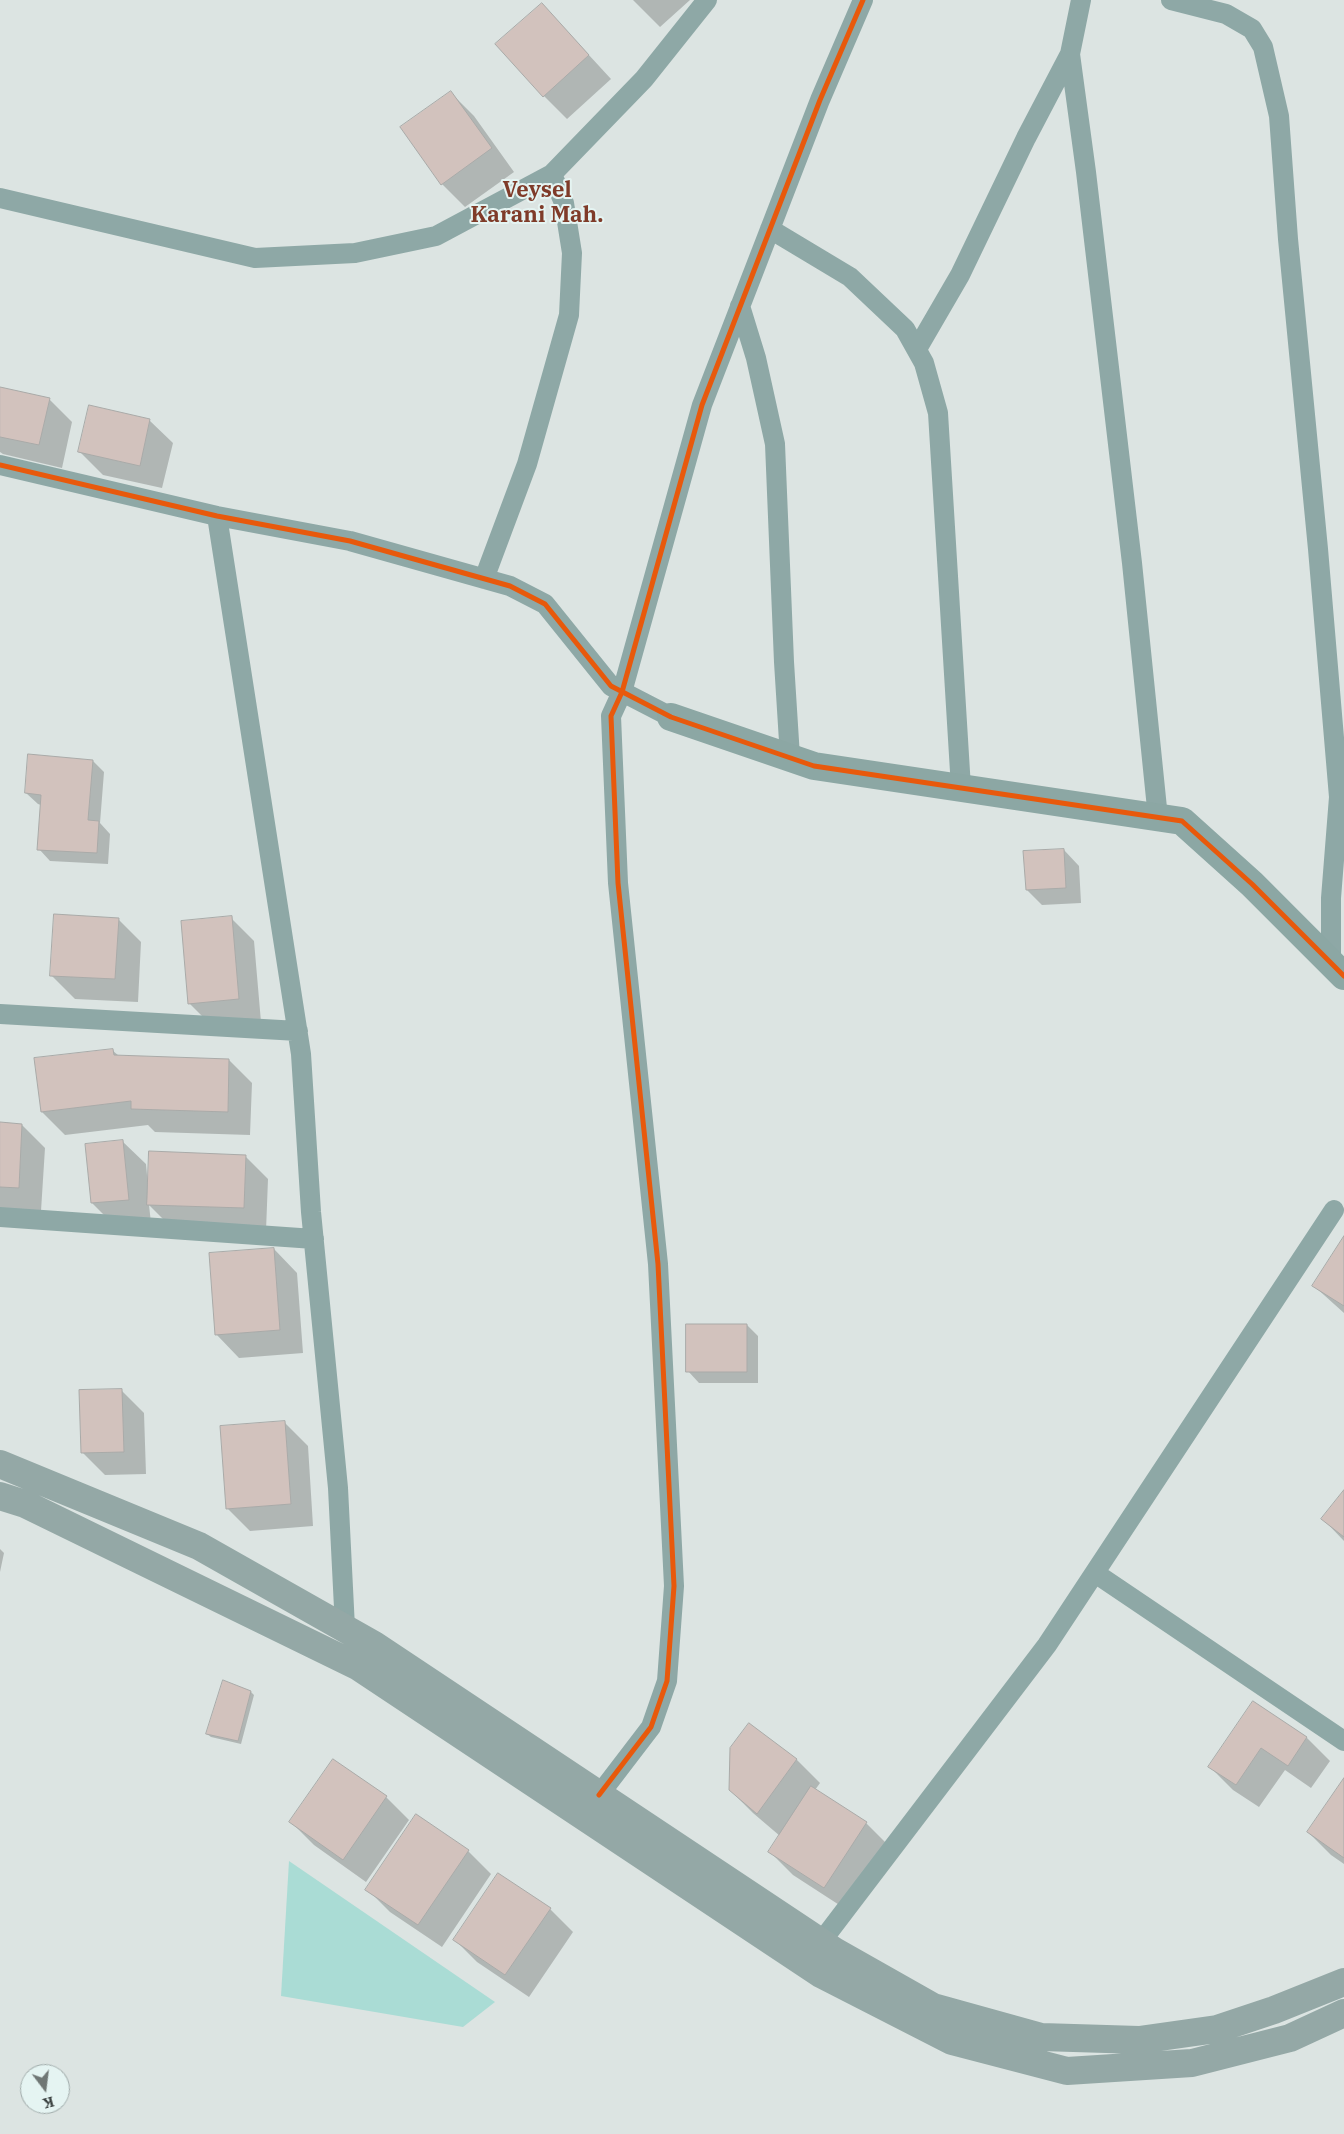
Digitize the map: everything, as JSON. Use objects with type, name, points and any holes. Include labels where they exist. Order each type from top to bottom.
[{"type":"highway","points":[[0,1464],[199,1546],[374,1645],[821,1942],[933,2006],[1041,2037],[1139,2040],[1217,2029],[1274,2010],[1344,1982]]},
{"type":"highway","points":[[0,1496],[25,1504],[359,1667],[821,1974],[952,2040],[1067,2071],[1192,2064],[1290,2038],[1344,2013]]},
{"type":"street","points":[[0,198],[255,258],[355,252],[436,236],[552,174],[644,79],[707,0]]},
{"type":"street","points":[[599,1794],[651,1727],[658,1708],[667,1681],[674,1586],[658,1264],[618,883],[611,716],[622,692],[702,405],[820,100],[863,0]]},
{"type":"street","points":[[916,349],[960,275],[1026,138],[1070,54],[1082,0]]},
{"type":"street","points":[[1171,0],[1226,14],[1252,29],[1263,47],[1279,116],[1288,239],[1318,549],[1339,797],[1331,898],[1337,968]]},
{"type":"street","points":[[1070,54],[1087,182],[1128,534],[1158,818]]},
{"type":"street","points":[[484,579],[527,464],[569,315],[572,253],[564,203],[552,174]]},
{"type":"street","points":[[770,229],[850,277],[905,329],[924,363],[938,413],[961,788]]},
{"type":"street","points":[[740,306],[756,358],[775,444],[790,758]]},
{"type":"street","points":[[0,465],[217,516],[350,541],[510,586],[545,604],[611,686],[671,717],[814,766],[1182,821],[1252,884],[1337,968]]},
{"type":"street","points":[[217,516],[301,1054],[314,1240],[338,1488],[344,1628]]},
{"type":"street","points":[[0,1014],[298,1031]]},
{"type":"street","points":[[821,1942],[1047,1645],[1334,1210]]},
{"type":"street","points":[[0,1217],[314,1240]]},
{"type":"street","points":[[1095,1573],[1344,1741]]},
{"type":"shaded area","points":[[289,1861],[495,2002],[463,2027],[281,1996]]},
{"type":"building","points":[[542,3],[589,55],[543,97],[495,44]]},
{"type":"building","points":[[451,91],[492,148],[441,185],[400,127]]},
{"type":"building","points":[[0,387],[50,398],[39,445],[0,437]]},
{"type":"building","points":[[89,405],[150,419],[140,466],[78,452]]},
{"type":"building","points":[[28,754],[93,760],[88,820],[99,821],[97,853],[37,850],[41,795],[25,793]]},
{"type":"building","points":[[1064,849],[1066,888],[1026,890],[1023,851]]},
{"type":"building","points":[[54,914],[119,918],[115,979],[50,976]]},
{"type":"building","points":[[232,916],[239,999],[188,1004],[181,921]]},
{"type":"building","points":[[113,1049],[114,1055],[229,1059],[228,1112],[131,1109],[131,1101],[41,1112],[34,1058]]},
{"type":"building","points":[[0,1122],[22,1124],[19,1188],[0,1187]]},
{"type":"building","points":[[123,1140],[129,1200],[91,1203],[85,1144]]},
{"type":"building","points":[[149,1151],[246,1155],[244,1208],[147,1205]]},
{"type":"building","points":[[1344,1236],[1344,1306],[1312,1286]]},
{"type":"building","points":[[274,1248],[280,1330],[215,1335],[209,1253]]},
{"type":"building","points":[[686,1324],[747,1324],[747,1372],[686,1372]]},
{"type":"building","points":[[122,1389],[124,1452],[81,1453],[79,1390]]},
{"type":"building","points":[[285,1421],[291,1504],[226,1509],[220,1426]]},
{"type":"building","points":[[1344,1490],[1344,1537],[1321,1519]]},
{"type":"building","points":[[223,1680],[251,1691],[238,1741],[206,1734]]},
{"type":"building","points":[[1253,1701],[1307,1737],[1288,1766],[1261,1748],[1236,1785],[1208,1767]]},
{"type":"building","points":[[749,1723],[797,1759],[757,1814],[729,1790],[730,1748]]},
{"type":"building","points":[[333,1759],[387,1796],[343,1860],[289,1822]]},
{"type":"building","points":[[1344,1778],[1344,1858],[1307,1832]]},
{"type":"building","points":[[811,1786],[867,1822],[824,1888],[768,1852]]},
{"type":"building","points":[[416,1814],[469,1850],[418,1925],[365,1890]]},
{"type":"building","points":[[498,1873],[551,1908],[505,1975],[453,1940]]},
{"type":"cycle path","points":[[599,1795],[651,1727],[667,1681],[674,1586],[658,1264],[618,883],[611,716],[622,692],[702,405],[820,100],[863,0]]},
{"type":"cycle path","points":[[0,465],[217,516],[350,541],[510,586],[545,604],[611,686],[671,717],[814,766],[1182,821],[1252,884],[1344,976]]},
{"type":"district","name":"Veysel Karani Mah.","points":[[537,204]]}]
